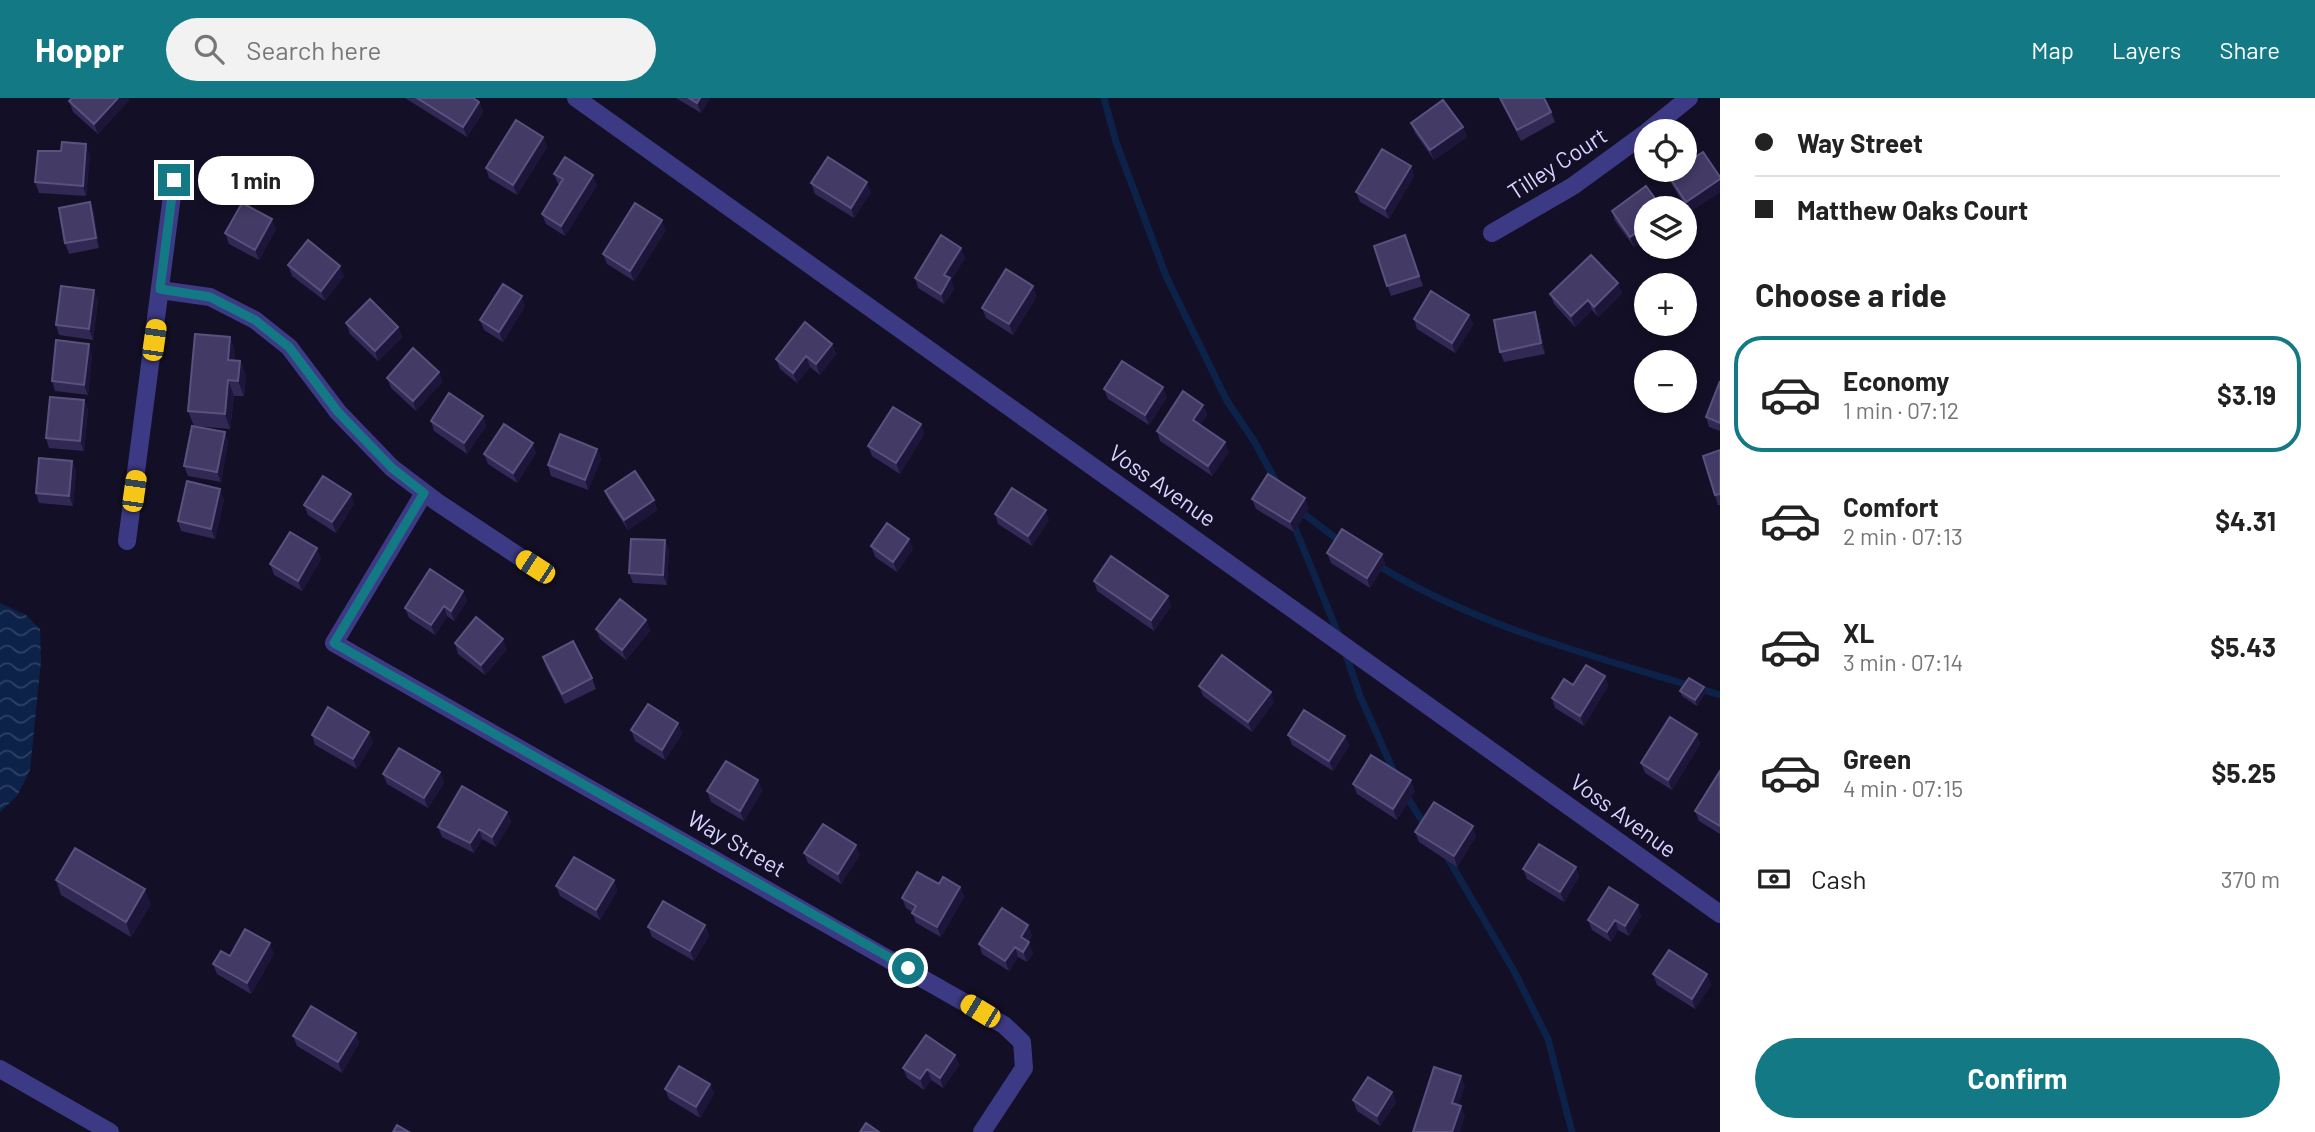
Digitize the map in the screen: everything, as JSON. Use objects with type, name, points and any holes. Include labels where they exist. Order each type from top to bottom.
[{"type":"street","name":"Voss Avenue","points":[[576,98],[1720,914]]},
{"type":"street","name":"Tilley Court","points":[[1663,119],[1689,98]]},
{"type":"street","name":"Tilley Court","points":[[1492,233],[1573,186],[1634,141]]},
{"type":"street","points":[[127,541],[174,180]]},
{"type":"street","points":[[160,289],[210,297],[255,320],[289,347],[338,412],[392,468],[424,493],[535,567]]},
{"type":"street","name":"Way Street","points":[[424,493],[334,643],[1004,1025],[1022,1042],[1024,1068],[982,1132]]},
{"type":"street","points":[[0,1069],[110,1132]]},
{"type":"water","points":[[0,603],[26,615],[40,629],[41,661],[30,770],[17,796],[0,812]]},
{"type":"building","points":[[72,98],[118,98],[94,124],[69,101]]},
{"type":"building","points":[[417,98],[473,98],[479,102],[463,127]]},
{"type":"building","points":[[1500,98],[1544,98],[1551,112],[1517,130]]},
{"type":"building","points":[[1443,100],[1463,127],[1430,150],[1411,123]]},
{"type":"building","points":[[516,120],[543,137],[513,185],[486,168]]},
{"type":"building","points":[[62,142],[86,144],[83,186],[35,182],[38,151],[61,151]]},
{"type":"building","points":[[1382,149],[1411,166],[1385,209],[1356,192]]},
{"type":"building","points":[[1703,152],[1720,179],[1695,196],[1682,196],[1673,182],[1697,182],[1697,156]]},
{"type":"building","points":[[565,157],[593,175],[561,226],[542,214],[563,179],[554,174]]},
{"type":"building","points":[[828,157],[867,182],[851,208],[811,183]]},
{"type":"building","points":[[1646,186],[1653,196],[1634,196],[1634,234],[1630,237],[1612,211]]},
{"type":"building","points":[[90,202],[96,238],[65,243],[59,208]]},
{"type":"building","points":[[242,203],[272,219],[255,250],[225,233]]},
{"type":"building","points":[[635,203],[662,220],[630,271],[603,254]]},
{"type":"building","points":[[941,235],[961,248],[944,275],[950,278],[941,294],[915,278]]},
{"type":"building","points":[[1405,235],[1419,276],[1387,286],[1374,246]]},
{"type":"building","points":[[308,240],[340,266],[321,291],[288,265]]},
{"type":"building","points":[[1591,255],[1618,283],[1594,307],[1588,300],[1571,316],[1550,294]]},
{"type":"building","points":[[1006,269],[1033,286],[1009,324],[982,308]]},
{"type":"building","points":[[503,284],[522,296],[499,332],[480,320]]},
{"type":"building","points":[[61,286],[94,290],[89,329],[56,325]]},
{"type":"building","points":[[1431,291],[1469,315],[1452,343],[1414,319]]},
{"type":"building","points":[[370,299],[398,327],[375,351],[346,323]]},
{"type":"building","points":[[1535,312],[1541,343],[1500,352],[1494,320]]},
{"type":"building","points":[[805,322],[832,344],[816,364],[806,356],[793,373],[776,359]]},
{"type":"building","points":[[195,334],[230,337],[228,360],[240,361],[238,381],[228,380],[225,414],[188,411]]},
{"type":"building","points":[[56,340],[89,344],[84,385],[52,381]]},
{"type":"building","points":[[413,348],[439,372],[413,401],[387,378]]},
{"type":"building","points":[[1122,361],[1163,387],[1145,415],[1104,389]]},
{"type":"building","points":[[1720,381],[1720,423],[1706,417]]},
{"type":"building","points":[[1183,391],[1203,405],[1193,420],[1225,442],[1208,466],[1157,431]]},
{"type":"building","points":[[449,393],[483,416],[464,443],[431,421]]},
{"type":"building","points":[[50,397],[84,400],[80,441],[46,438]]},
{"type":"building","points":[[893,407],[921,424],[896,463],[868,446]]},
{"type":"building","points":[[504,424],[533,443],[513,473],[484,454]]},
{"type":"building","points":[[192,426],[225,432],[217,472],[184,466]]},
{"type":"building","points":[[560,434],[597,449],[585,480],[548,465]]},
{"type":"building","points":[[1720,450],[1720,494],[1715,495],[1703,456]]},
{"type":"building","points":[[39,458],[72,461],[69,496],[36,493]]},
{"type":"building","points":[[635,471],[654,500],[624,520],[605,491]]},
{"type":"building","points":[[1268,474],[1305,498],[1290,522],[1252,499]]},
{"type":"building","points":[[323,476],[351,494],[332,522],[304,505]]},
{"type":"building","points":[[187,481],[220,489],[211,529],[178,521]]},
{"type":"building","points":[[1012,488],[1046,510],[1028,536],[995,514]]},
{"type":"building","points":[[887,523],[909,539],[893,562],[871,546]]},
{"type":"building","points":[[1342,529],[1382,554],[1367,578],[1327,553]]},
{"type":"building","points":[[290,532],[317,548],[298,581],[270,564]]},
{"type":"building","points":[[631,539],[665,540],[663,575],[629,573]]},
{"type":"building","points":[[1111,556],[1168,596],[1151,620],[1094,581]]},
{"type":"building","points":[[430,569],[463,591],[451,611],[444,606],[431,625],[405,608]]},
{"type":"building","points":[[620,599],[646,620],[622,650],[596,629]]},
{"type":"building","points":[[476,617],[503,639],[481,665],[455,643]]},
{"type":"building","points":[[573,641],[592,678],[562,694],[543,657]]},
{"type":"building","points":[[1222,655],[1271,692],[1248,722],[1199,686]]},
{"type":"building","points":[[1586,665],[1605,676],[1580,716],[1552,698],[1564,679],[1573,685]]},
{"type":"building","points":[[1689,678],[1704,687],[1695,700],[1680,691]]},
{"type":"building","points":[[648,704],[678,723],[662,750],[631,730]]},
{"type":"building","points":[[328,707],[369,732],[353,759],[312,735]]},
{"type":"building","points":[[1304,710],[1345,736],[1329,761],[1288,735]]},
{"type":"building","points":[[1670,717],[1697,734],[1668,780],[1641,763]]},
{"type":"building","points":[[399,748],[440,772],[424,798],[383,774]]},
{"type":"building","points":[[1371,755],[1411,780],[1393,809],[1353,784]]},
{"type":"building","points":[[726,761],[758,780],[740,811],[707,791]]},
{"type":"building","points":[[1720,771],[1720,826],[1695,811]]},
{"type":"building","points":[[462,786],[507,812],[492,837],[479,829],[470,843],[438,827]]},
{"type":"building","points":[[1434,802],[1473,826],[1454,856],[1415,832]]},
{"type":"building","points":[[823,824],[856,845],[838,874],[804,853]]},
{"type":"building","points":[[1539,844],[1576,867],[1560,892],[1523,869]]},
{"type":"building","points":[[75,848],[145,889],[126,922],[56,880]]},
{"type":"building","points":[[574,857],[614,880],[596,910],[556,886]]},
{"type":"building","points":[[917,872],[939,884],[943,877],[960,887],[937,927],[912,913],[916,906],[902,898]]},
{"type":"building","points":[[1609,887],[1638,905],[1625,926],[1615,920],[1607,932],[1588,920]]},
{"type":"building","points":[[663,901],[705,925],[690,951],[648,927]]},
{"type":"building","points":[[1002,908],[1028,925],[1021,937],[1029,942],[1023,952],[1015,947],[1005,961],[979,944]]},
{"type":"building","points":[[245,929],[270,943],[247,983],[213,964],[221,951],[230,956]]},
{"type":"building","points":[[1669,950],[1707,974],[1692,999],[1653,974]]},
{"type":"building","points":[[311,1006],[356,1033],[338,1062],[293,1036]]},
{"type":"building","points":[[926,1035],[955,1055],[940,1078],[927,1069],[920,1079],[903,1068]]},
{"type":"building","points":[[679,1066],[710,1084],[696,1107],[665,1089]]},
{"type":"building","points":[[1434,1067],[1461,1076],[1452,1103],[1461,1106],[1452,1132],[1413,1132]]},
{"type":"building","points":[[1368,1077],[1392,1092],[1377,1116],[1353,1100]]},
{"type":"building","points":[[866,1123],[879,1132],[860,1132]]},
{"type":"building","points":[[397,1125],[409,1132],[393,1132]]},
{"type":"waterway","points":[[1104,98],[1116,142],[1166,276],[1227,401],[1254,441],[1278,485]]},
{"type":"waterway","points":[[1299,510],[1342,543]]},
{"type":"waterway","points":[[1293,523],[1340,638]]},
{"type":"waterway","points":[[1376,564],[1416,587],[1501,625],[1720,695]]},
{"type":"waterway","points":[[1345,652],[1360,696],[1395,774]]},
{"type":"waterway","points":[[1405,794],[1427,828]]},
{"type":"waterway","points":[[1446,855],[1514,971],[1548,1039],[1572,1132]]},
{"type":"route","points":[[174,180],[160,289],[210,297],[255,320],[289,347],[338,412],[392,468],[424,493],[334,643],[908,968]]}]
